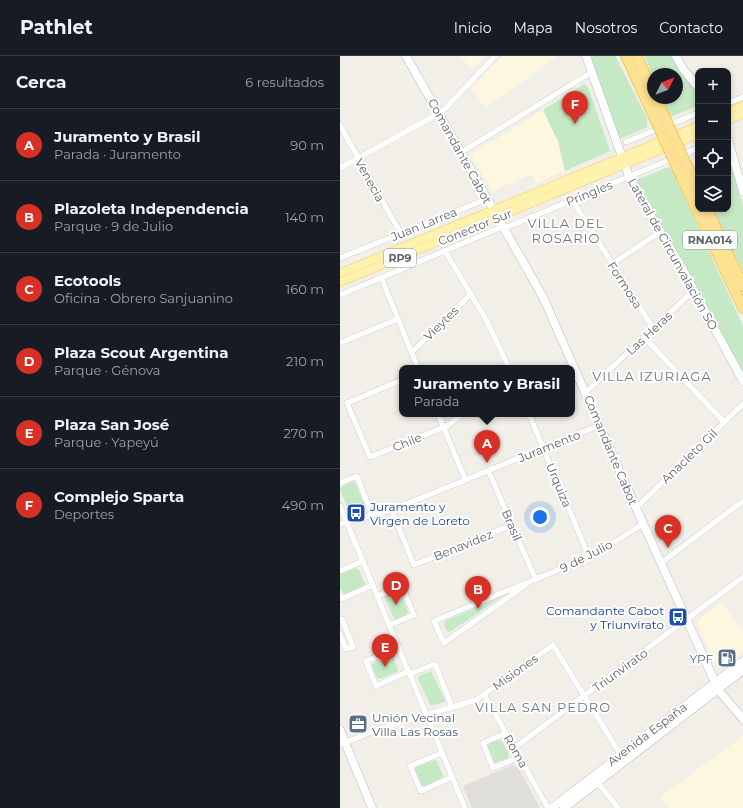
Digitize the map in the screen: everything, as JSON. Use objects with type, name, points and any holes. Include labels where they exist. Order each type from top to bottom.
[{"type":"highway","points":[[619,56],[647,89]]},
{"type":"highway","name":"RNA014","points":[[626,56],[647,88]]},
{"type":"highway","name":"RNA014","points":[[637,56],[647,84]]},
{"type":"highway","points":[[642,56],[647,79]]},
{"type":"highway","name":"RNA014","points":[[654,104],[741,303]]},
{"type":"highway","name":"RNA014","points":[[657,104],[658,113]]},
{"type":"highway","name":"RNA014","points":[[683,170],[695,186]]},
{"type":"highway","name":"RNA014","points":[[708,212],[743,286]]},
{"type":"highway","points":[[733,266],[743,281]]},
{"type":"highway","points":[[741,303],[743,313]]},
{"type":"main road","name":"Comandante Cabot","points":[[406,56],[543,297],[574,365]]},
{"type":"main road","name":"Lateral de Circunvalación SO","points":[[586,56],[629,176],[694,290],[743,381]]},
{"type":"main road","points":[[676,56],[683,69],[695,83]]},
{"type":"main road","points":[[731,111],[743,106]]},
{"type":"main road","points":[[731,119],[743,114]]},
{"type":"main road","name":"Conector Sur","points":[[340,272],[695,127]]},
{"type":"main road","name":"Conector Sur","points":[[340,282],[498,218],[695,135]]},
{"type":"main road","points":[[731,150],[743,191]]},
{"type":"main road","name":"Comandante Cabot","points":[[575,368],[643,524],[717,685],[743,719]]},
{"type":"main road","name":"Avenida España","points":[[552,808],[623,758],[717,685],[743,661]]},
{"type":"main road","name":"Avenida España","points":[[717,685],[743,670]]},
{"type":"main road","points":[[340,730],[342,744],[372,808]]},
{"type":"main road","name":"Avenida España","points":[[564,808],[595,779]]},
{"type":"street","points":[[340,168],[439,114],[495,56]]},
{"type":"street","points":[[460,153],[592,72]]},
{"type":"street","points":[[731,102],[743,97]]},
{"type":"street","points":[[626,142],[695,113]]},
{"type":"street","name":"Venecia","points":[[340,125],[400,234]]},
{"type":"street","name":"Pringles","points":[[340,295],[695,149]]},
{"type":"street","name":"Juan Larrea","points":[[340,258],[486,199]]},
{"type":"street","name":"Formosa","points":[[572,200],[653,328]]},
{"type":"street","points":[[612,264],[660,232]]},
{"type":"street","points":[[445,251],[495,336],[508,365]]},
{"type":"street","points":[[381,277],[417,365]]},
{"type":"street","name":"Las Heras","points":[[586,392],[694,290]]},
{"type":"street","name":"Vieytes","points":[[412,352],[471,294]]},
{"type":"street","points":[[340,343],[398,320]]},
{"type":"street","points":[[644,337],[724,422]]},
{"type":"street","name":"Chile","points":[[399,381],[347,403],[370,457],[443,427],[458,417]]},
{"type":"street","name":"Anacleto Gil","points":[[636,508],[743,404]]},
{"type":"street","points":[[439,417],[465,479]]},
{"type":"street","name":"Urquiza","points":[[530,417],[589,557]]},
{"type":"street","name":"Juramento","points":[[340,524],[391,509],[600,425]]},
{"type":"street","name":"Brasil","points":[[488,470],[536,580]]},
{"type":"street","points":[[340,483],[357,476],[372,515]]},
{"type":"street","points":[[661,563],[743,501]]},
{"type":"street","points":[[340,506],[465,808]]},
{"type":"street","name":"Benavidez","points":[[391,509],[414,565],[512,525]]},
{"type":"street","name":"9 de Julio","points":[[527,584],[444,643],[434,621],[527,584],[589,557],[643,524]]},
{"type":"street","points":[[340,571],[363,562]]},
{"type":"street","name":"Triunvirato","points":[[514,748],[743,577]]},
{"type":"street","points":[[341,598],[373,586]]},
{"type":"street","points":[[377,596],[402,586],[414,615],[390,625]]},
{"type":"street","points":[[340,619],[342,619],[353,647],[346,649],[340,634]]},
{"type":"street","name":"Misiones","points":[[342,744],[376,730],[476,700],[553,645],[584,696]]},
{"type":"street","points":[[399,648],[366,661],[376,686],[435,664],[452,707]]},
{"type":"street","name":"Roma","points":[[484,694],[548,808]]},
{"type":"street","points":[[584,696],[623,758]]},
{"type":"street","points":[[506,733],[483,743],[493,768],[520,757]]},
{"type":"street","points":[[442,753],[410,766],[421,790],[452,777]]},
{"type":"street","points":[[595,779],[618,808]]},
{"type":"shaded area","points":[[459,56],[485,56],[473,69]]},
{"type":"shaded area","points":[[502,56],[558,56],[486,108],[471,89]]},
{"type":"shaded area","points":[[543,110],[558,141],[565,171],[536,183],[532,174],[492,191],[472,157],[473,153]]},
{"type":"shaded area","points":[[721,602],[743,631],[743,652],[722,667],[717,667],[697,624],[699,619]]},
{"type":"shaded area","points":[[743,736],[743,808],[669,808],[660,797]]},
{"type":"shaded area","points":[[513,765],[518,767],[539,808],[472,808],[463,786]]},
{"type":"green space","points":[[590,56],[615,56],[647,118],[647,127],[620,139]]},
{"type":"green space","points":[[645,56],[672,56],[680,68],[650,68]]},
{"type":"green space","points":[[683,73],[695,91],[695,107],[671,117],[665,104],[683,104]]},
{"type":"green space","points":[[584,84],[588,87],[610,151],[565,171],[558,141],[543,110]]},
{"type":"green space","points":[[731,165],[743,206],[743,271],[714,212],[731,212]]},
{"type":"green space","points":[[669,167],[674,174],[743,326],[743,373],[697,287],[636,180]]},
{"type":"green space","points":[[353,481],[366,507],[365,510],[352,514],[349,512],[340,488]]},
{"type":"green space","points":[[356,568],[359,570],[365,584],[364,586],[344,594],[340,588],[340,574]]},
{"type":"green space","points":[[399,590],[408,612],[395,620],[384,597]]},
{"type":"green space","points":[[501,597],[450,632],[447,631],[444,624],[445,621]]},
{"type":"green space","points":[[390,656],[393,657],[398,669],[397,672],[380,679],[377,678],[372,666],[373,663]]},
{"type":"green space","points":[[431,671],[445,700],[444,702],[431,706],[418,679],[419,676]]},
{"type":"green space","points":[[498,740],[502,741],[509,755],[508,758],[494,763],[487,745]]},
{"type":"green space","points":[[435,760],[437,761],[443,776],[442,778],[424,786],[421,785],[415,770],[416,767]]},
{"type":"place","name":"Complejo Sparta","points":[[575,124]]},
{"type":"place","name":"Juramento y Brasil","points":[[487,463]]},
{"type":"place","name":"Juramento y Virgen de Loreto","points":[[356,513]]},
{"type":"place","name":"Ecotools","points":[[668,548]]},
{"type":"place","name":"Plaza Scout Argentina","points":[[396,605]]},
{"type":"place","name":"Plazoleta Independencia","points":[[478,609]]},
{"type":"place","name":"Comandante Cabot y Triunvirato","points":[[678,617]]},
{"type":"place","name":"YPF","points":[[727,658]]},
{"type":"place","name":"Plaza San José","points":[[385,667]]},
{"type":"place","name":"Unión Vecinal Villa Las Rosas","points":[[358,724]]},
{"type":"district","name":"VILLA DEL ROSARIO","points":[[566,230]]},
{"type":"district","name":"VILLA IZURIAGA","points":[[652,376]]},
{"type":"district","name":"VILLA SAN PEDRO","points":[[543,707]]}]
